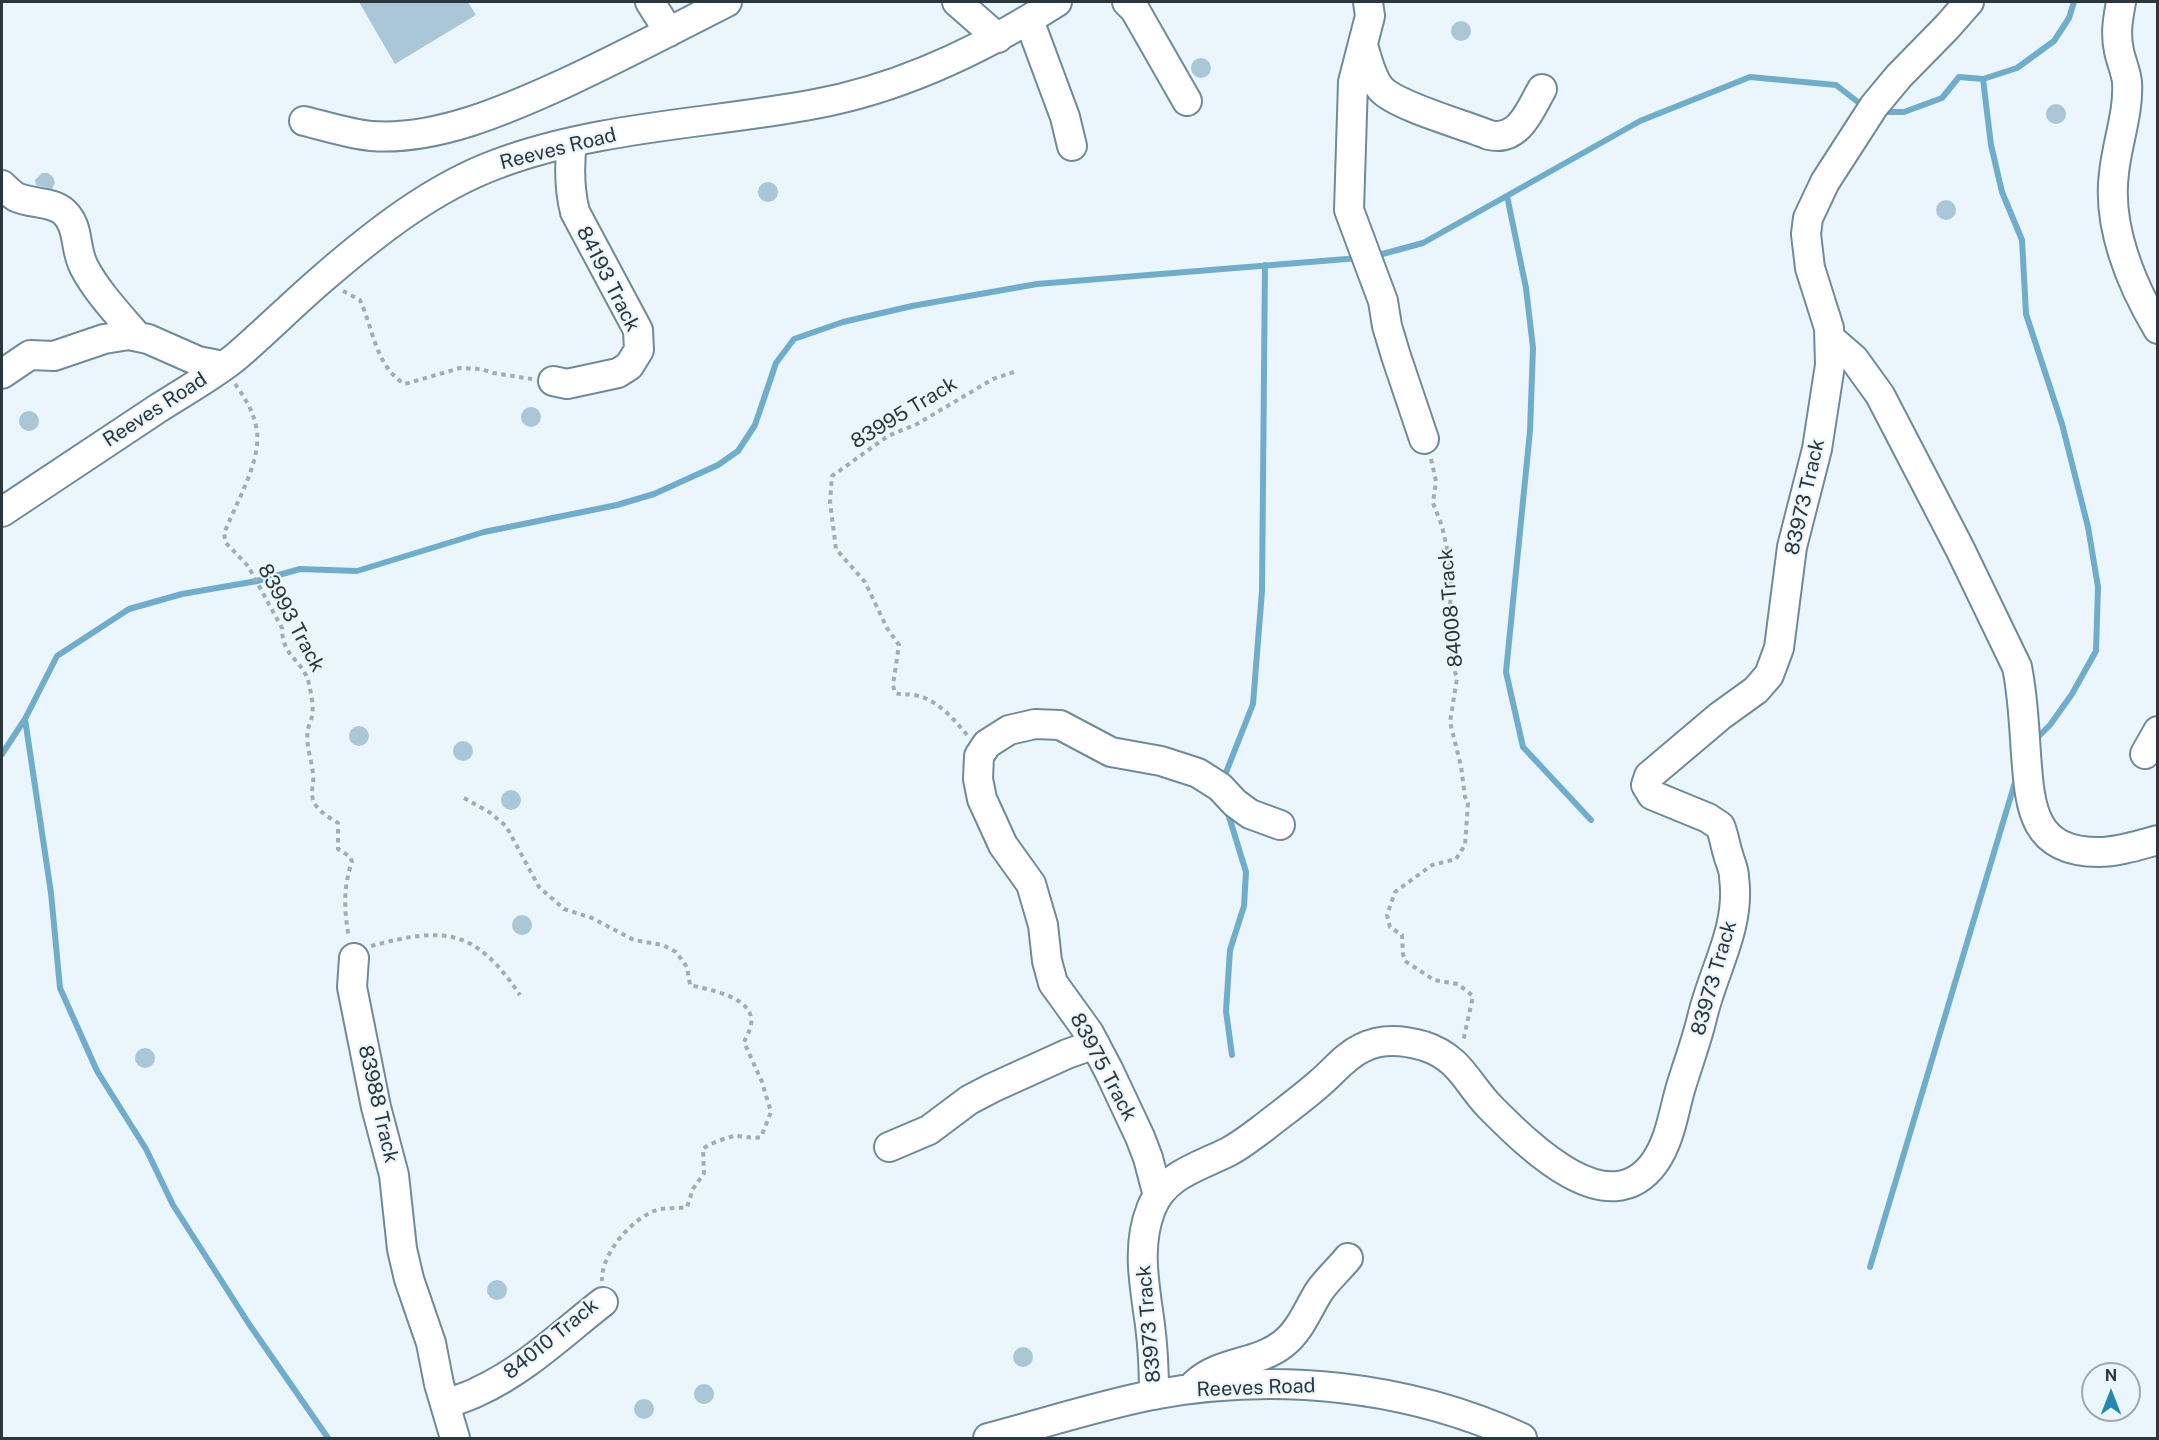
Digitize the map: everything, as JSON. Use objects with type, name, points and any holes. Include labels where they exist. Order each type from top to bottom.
[{"type":"street","points":[[650,2],[669,32]]},
{"type":"street","points":[[304,121],[371,136],[424,133],[472,121],[514,106],[618,58],[727,2]]},
{"type":"street","points":[[957,2],[998,38]]},
{"type":"street","name":"Reeves Road","points":[[2,512],[236,357],[321,279],[408,212],[452,184],[495,165],[538,150],[572,142],[819,104],[895,83],[949,63],[998,38],[1057,2]]},
{"type":"street","points":[[1127,2],[1135,10],[1187,101]]},
{"type":"street","points":[[1368,2],[1371,12],[1353,82],[1349,210],[1383,301],[1387,326],[1424,439]]},
{"type":"street","name":"83973 Track","points":[[1154,1395],[1154,1362],[1143,1278],[1145,1231],[1149,1213],[1158,1196],[1173,1179],[1187,1170],[1230,1152],[1248,1140],[1293,1105],[1344,1059],[1360,1049],[1378,1042],[1400,1041],[1439,1051],[1455,1062],[1488,1105],[1553,1164],[1568,1173],[1598,1185],[1623,1186],[1641,1176],[1654,1163],[1671,1129],[1709,990],[1722,962],[1731,933],[1735,882],[1720,826],[1708,818],[1655,797],[1647,790],[1646,784],[1649,776],[1756,690],[1773,667],[1779,648],[1792,548],[1819,439],[1830,365],[1830,339],[1810,268],[1806,234],[1812,207],[1841,154],[1875,106],[1899,76],[1969,2]]},
{"type":"street","points":[[2121,2],[2116,29],[2118,49],[2127,81],[2113,175],[2114,212],[2132,277],[2157,329]]},
{"type":"street","points":[[1029,20],[1065,117],[1072,146]]},
{"type":"street","points":[[1363,46],[1373,77],[1382,90],[1396,100],[1490,135],[1501,137],[1516,131],[1542,89]]},
{"type":"street","name":"84193 Track","points":[[553,381],[567,384],[618,373],[629,366],[639,351],[638,330],[574,212],[570,191],[569,164],[572,142]]},
{"type":"street","points":[[2,185],[15,196],[52,205],[64,211],[76,227],[77,244],[83,266],[137,336]]},
{"type":"street","points":[[2,374],[30,355],[54,356],[114,336],[129,334],[148,339],[198,361],[223,366]]},
{"type":"street","points":[[1830,339],[1854,359],[1880,395],[2018,667],[2029,799],[2039,824],[2057,843],[2082,851],[2102,852],[2157,840]]},
{"type":"street","points":[[979,756],[987,744],[1009,730],[1035,724],[1060,725],[1111,752],[1161,761],[1198,773],[1220,787],[1235,803],[1250,814],[1280,825]]},
{"type":"street","name":"83975 Track","points":[[979,756],[978,779],[982,799],[1003,845],[1031,884],[1043,925],[1047,961],[1053,983],[1095,1044],[1140,1137],[1158,1196]]},
{"type":"street","name":"83988 Track","points":[[354,958],[352,987],[376,1107],[394,1175],[402,1249],[431,1343],[454,1438]]},
{"type":"street","points":[[890,1148],[929,1130],[969,1100],[992,1088],[1067,1054],[1095,1044]]},
{"type":"street","points":[[1189,1390],[1206,1373],[1257,1358],[1282,1345],[1294,1335],[1321,1290],[1348,1258]]},
{"type":"street","name":"84010 Track","points":[[445,1404],[478,1392],[501,1380],[603,1302]]},
{"type":"street","name":"Reeves Road","points":[[988,1438],[1026,1434],[1154,1395],[1240,1384],[1293,1384],[1355,1389],[1450,1411],[1522,1438]]},
{"type":"path","points":[[321,279],[360,300],[387,368],[397,380],[405,384],[460,368],[481,369],[493,373],[553,381]]},
{"type":"path","name":"83993 Track","points":[[223,366],[250,411],[256,427],[257,442],[254,462],[224,534],[226,543],[248,566],[282,628],[282,638],[289,654],[302,667],[309,682],[313,714],[308,729],[309,759],[313,774],[312,797],[321,813],[338,823],[338,849],[349,856],[352,861],[347,877],[344,907],[354,958]]},
{"type":"path","name":"83995 Track","points":[[979,756],[969,737],[943,709],[931,701],[895,693],[893,685],[898,645],[887,628],[865,582],[836,549],[830,488],[832,476],[888,436],[917,424],[993,379],[1017,371]]},
{"type":"path","name":"84008 Track","points":[[1424,439],[1434,467],[1436,481],[1434,510],[1442,526],[1448,553],[1451,585],[1449,633],[1453,666],[1457,678],[1450,722],[1468,803],[1465,845],[1456,859],[1432,865],[1395,892],[1386,915],[1390,927],[1402,935],[1405,961],[1434,981],[1458,984],[1473,996],[1468,1023],[1455,1062]]},
{"type":"path","name":"84010 Track","points":[[465,798],[489,812],[506,826],[539,887],[564,909],[592,918],[634,940],[663,945],[676,952],[687,967],[690,985],[743,1002],[750,1012],[752,1024],[744,1042],[762,1082],[771,1112],[761,1137],[754,1139],[733,1136],[708,1144],[703,1149],[705,1173],[693,1189],[687,1207],[656,1210],[638,1220],[617,1240],[602,1275],[603,1302]]},
{"type":"path","points":[[354,958],[362,949],[376,945],[424,936],[450,936],[475,945],[495,962],[519,994]]},
{"type":"building","points":[[359,2],[468,2],[476,15],[395,64]]},
{"type":"building","points":[[1461,21],[1468,24],[1471,31],[1468,38],[1461,41],[1454,38],[1451,31],[1454,24]]},
{"type":"building","points":[[1201,58],[1208,61],[1211,68],[1208,75],[1201,78],[1194,75],[1191,68],[1194,61]]},
{"type":"building","points":[[2056,104],[2063,107],[2066,114],[2063,121],[2056,124],[2049,121],[2046,114],[2049,107]]},
{"type":"building","points":[[42,173],[48,173],[53,177],[55,183],[52,189],[36,185],[35,180]]},
{"type":"building","points":[[768,182],[775,185],[778,192],[775,199],[768,202],[761,199],[758,192],[761,185]]},
{"type":"building","points":[[1946,200],[1953,203],[1956,210],[1953,217],[1946,220],[1939,217],[1936,210],[1939,203]]},
{"type":"building","points":[[531,407],[538,410],[541,417],[538,424],[531,427],[524,424],[521,417],[524,410]]},
{"type":"building","points":[[29,411],[36,414],[39,421],[36,428],[29,431],[22,428],[19,421],[22,414]]},
{"type":"building","points":[[359,726],[366,729],[369,736],[366,743],[359,746],[352,743],[349,736],[352,729]]},
{"type":"building","points":[[463,741],[470,744],[473,751],[470,758],[463,761],[456,758],[453,751],[456,744]]},
{"type":"building","points":[[511,790],[518,793],[521,800],[518,807],[511,810],[504,807],[501,800],[504,793]]},
{"type":"building","points":[[522,915],[529,918],[532,925],[529,932],[522,935],[515,932],[512,925],[515,918]]},
{"type":"building","points":[[145,1048],[152,1051],[155,1058],[152,1065],[145,1068],[138,1065],[135,1058],[138,1051]]},
{"type":"building","points":[[497,1280],[504,1283],[507,1290],[504,1297],[497,1300],[490,1297],[487,1290],[490,1283]]},
{"type":"building","points":[[1023,1347],[1030,1350],[1033,1357],[1030,1364],[1023,1367],[1016,1364],[1013,1357],[1016,1350]]},
{"type":"building","points":[[704,1384],[711,1387],[714,1394],[711,1401],[704,1404],[697,1401],[694,1394],[697,1387]]},
{"type":"building","points":[[644,1399],[651,1402],[654,1409],[651,1416],[644,1419],[637,1416],[634,1409],[637,1402]]},
{"type":"waterway","points":[[1884,112],[1904,112],[1942,98],[1959,77],[1983,79],[2017,68],[2054,41],[2069,18],[2074,2]]},
{"type":"waterway","points":[[1375,256],[1423,243],[1640,121],[1750,77],[1836,85],[1863,106]]},
{"type":"waterway","points":[[1983,79],[1991,145],[2002,192],[2022,240],[2026,314],[2062,424],[2088,527],[2098,587],[2096,651],[2072,694],[2050,725],[2034,741]]},
{"type":"waterway","points":[[1507,196],[1526,288],[1533,348],[1530,431],[1506,672],[1523,747],[1591,820]]},
{"type":"waterway","points":[[2,754],[25,719],[57,656],[129,609],[182,594],[257,581],[300,569],[357,571],[484,532],[617,505],[654,494],[718,465],[738,451],[755,425],[776,363],[794,339],[843,322],[912,306],[1037,284],[1359,258]]},
{"type":"waterway","points":[[1223,780],[1253,704],[1262,591],[1265,265]]},
{"type":"waterway","points":[[25,719],[51,893],[60,988],[97,1071],[146,1149],[173,1205],[249,1324],[328,1438]]},
{"type":"waterway","points":[[1870,1267],[2016,779]]},
{"type":"waterway","points":[[1227,810],[1246,872],[1244,906],[1230,950],[1226,1011],[1232,1055]]}]
